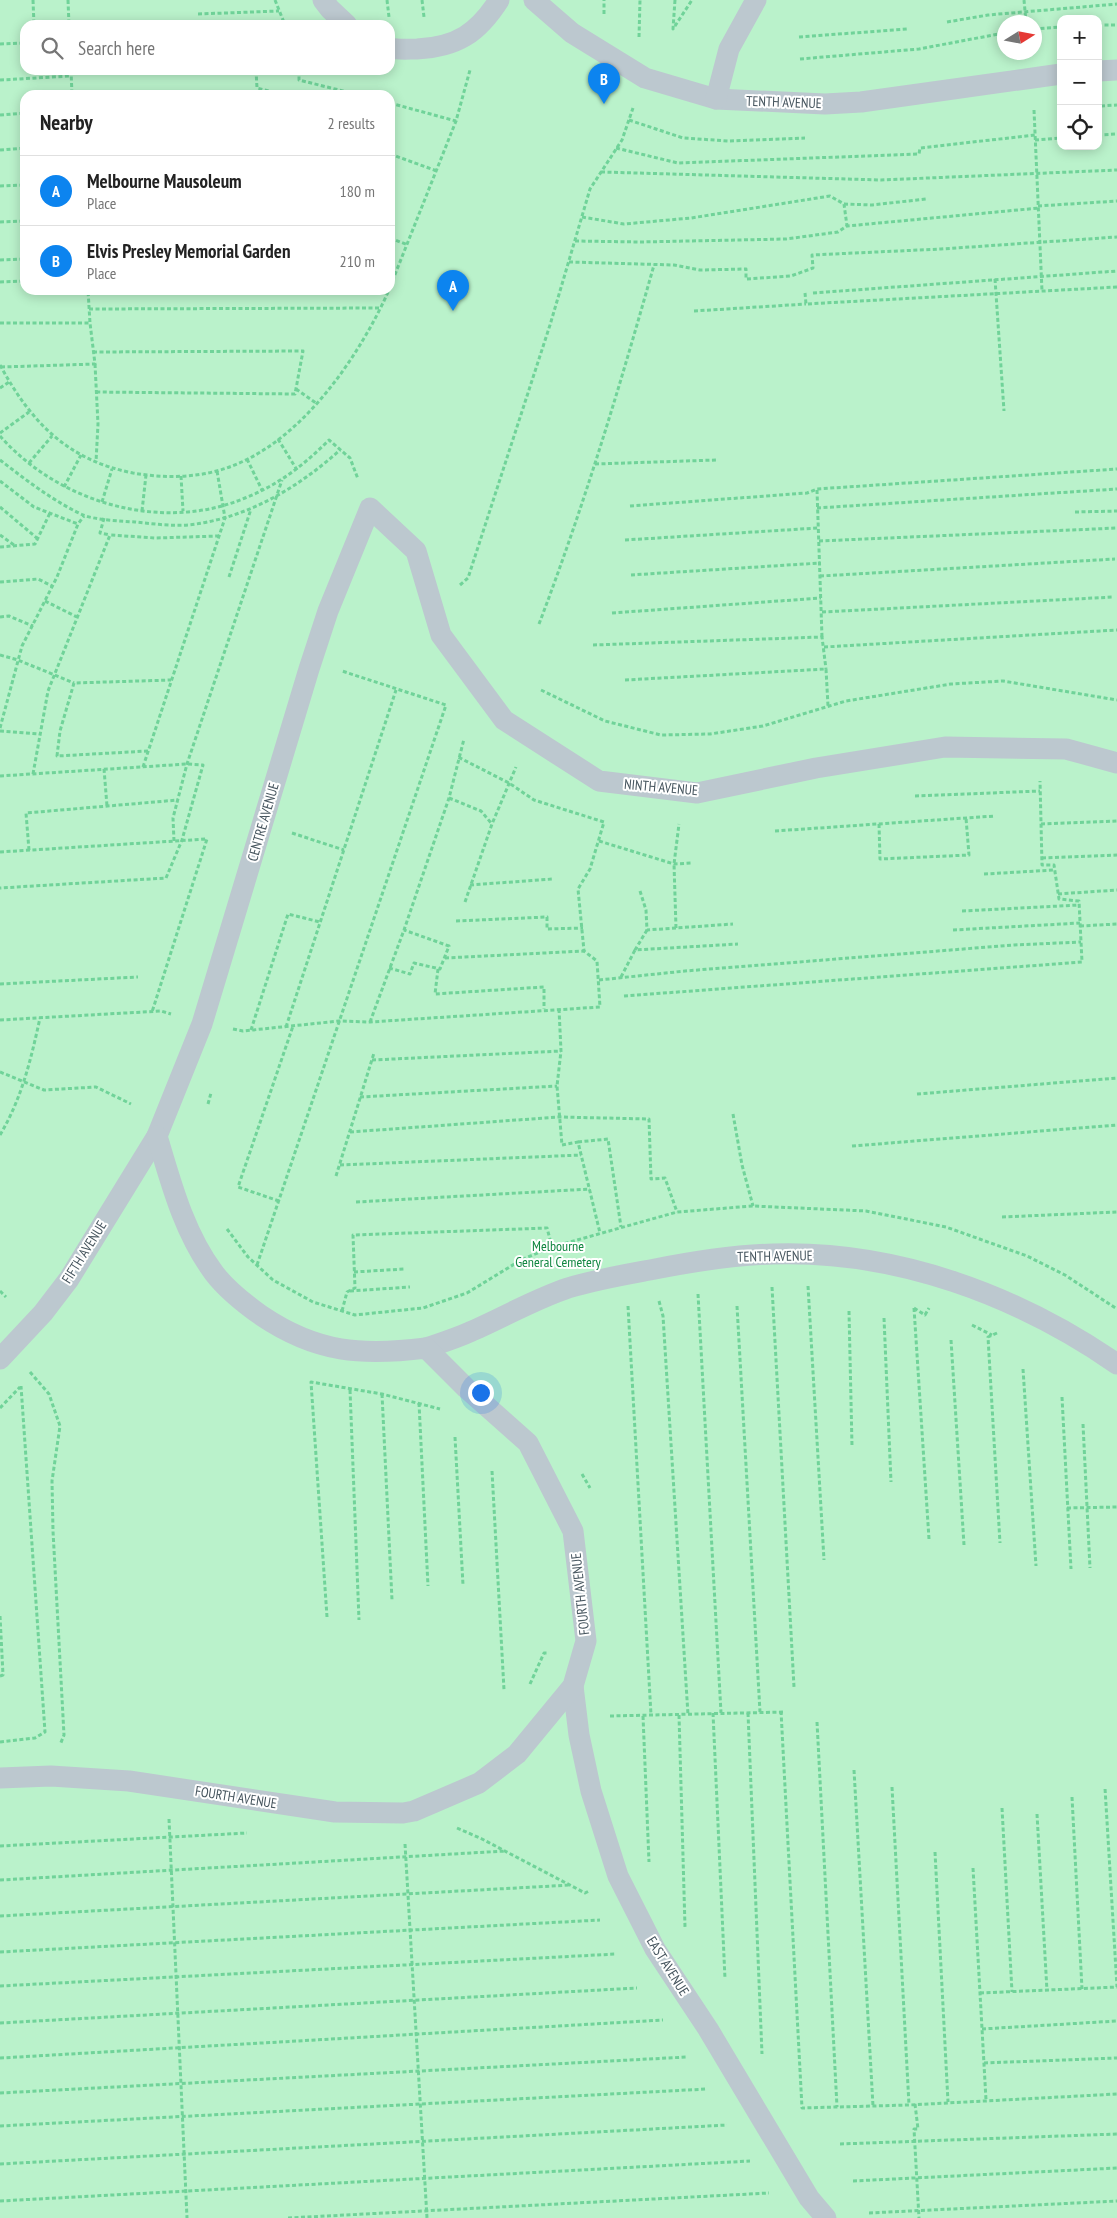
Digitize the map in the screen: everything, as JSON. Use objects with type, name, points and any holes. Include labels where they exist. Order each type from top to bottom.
[{"type":"lane","points":[[323,0],[330,10],[341,20]]},
{"type":"lane","points":[[395,49],[428,48],[449,44],[471,34],[487,19],[499,0]]},
{"type":"lane","name":"TENTH AVENUE","points":[[534,0],[572,33],[645,78],[716,98],[825,104],[861,102],[932,94],[1057,75]]},
{"type":"lane","points":[[716,98],[729,49],[756,0]]},
{"type":"lane","points":[[1102,71],[1117,70]]},
{"type":"lane","name":"NINTH AVENUE","points":[[370,508],[416,551],[441,635],[504,720],[599,781],[697,793],[816,768],[945,747],[1066,749],[1117,763]]},
{"type":"lane","name":"CENTRE AVENUE","points":[[157,1136],[202,1024],[308,669],[328,611],[370,508]]},
{"type":"lane","points":[[157,1136],[174,1194],[191,1234],[214,1273],[242,1302],[278,1326],[319,1345],[356,1352],[389,1353],[426,1348]]},
{"type":"lane","name":"FIFTH AVENUE","points":[[5,1354],[43,1313],[68,1279],[157,1136]]},
{"type":"lane","name":"TENTH AVENUE","points":[[426,1348],[470,1332],[521,1307],[569,1288],[687,1262],[733,1256],[807,1254],[871,1261],[923,1272],[970,1286],[1027,1311],[1080,1338],[1117,1364]]},
{"type":"lane","name":"FOURTH AVENUE","points":[[0,1778],[51,1776],[168,1786],[335,1812],[409,1812],[479,1783],[517,1754],[573,1686],[586,1641],[573,1532],[528,1442],[466,1388],[426,1348]]},
{"type":"lane","name":"EAST AVENUE","points":[[573,1686],[579,1735],[591,1791],[618,1876],[655,1949],[708,2029],[805,2191],[826,2218]]},
{"type":"path","points":[[33,0],[34,20]]},
{"type":"path","points":[[68,0],[69,20]]},
{"type":"path","points":[[275,0],[283,20]]},
{"type":"path","points":[[387,0],[389,20]]},
{"type":"path","points":[[675,0],[673,29],[692,0]]},
{"type":"path","points":[[1024,0],[1025,15]]},
{"type":"path","points":[[947,22],[1025,12],[1117,4]]},
{"type":"path","points":[[198,14],[279,11]]},
{"type":"path","points":[[1102,25],[1117,25]]},
{"type":"path","points":[[1042,28],[1057,27]]},
{"type":"path","points":[[799,37],[907,29]]},
{"type":"path","points":[[395,274],[456,121],[475,56],[471,34]]},
{"type":"path","points":[[800,59],[920,49],[997,35]]},
{"type":"path","points":[[0,44],[20,43]]},
{"type":"path","points":[[256,75],[257,88],[265,90]]},
{"type":"path","points":[[299,75],[299,80],[340,90]]},
{"type":"path","points":[[0,80],[72,76],[72,90]]},
{"type":"path","points":[[433,608],[468,578],[550,325],[590,189],[622,140],[645,78]]},
{"type":"path","points":[[1032,78],[1042,291]]},
{"type":"path","points":[[395,104],[456,121]]},
{"type":"path","points":[[1102,106],[1117,105]]},
{"type":"path","points":[[0,115],[20,113]]},
{"type":"path","points":[[1102,135],[1117,134]]},
{"type":"path","points":[[616,148],[678,163],[919,154],[920,148],[1035,135]]},
{"type":"path","points":[[1035,140],[1057,138]]},
{"type":"path","points":[[0,150],[20,148]]},
{"type":"path","points":[[395,156],[437,171]]},
{"type":"path","points":[[601,172],[881,180],[1117,170]]},
{"type":"path","points":[[0,186],[20,185]]},
{"type":"path","points":[[582,217],[624,224],[691,218],[830,196],[844,204],[872,204],[926,199]]},
{"type":"path","points":[[575,241],[640,242],[786,238],[838,232],[847,226],[1117,201]]},
{"type":"path","points":[[844,204],[847,226]]},
{"type":"path","points":[[0,222],[20,221]]},
{"type":"path","points":[[569,262],[674,265],[700,270],[746,269],[746,279],[798,274],[813,268],[812,255],[941,249],[1117,237]]},
{"type":"path","points":[[395,240],[408,245]]},
{"type":"path","points":[[0,260],[20,259]]},
{"type":"path","points":[[539,624],[561,567],[595,464],[654,265]]},
{"type":"path","points":[[813,292],[1117,271]]},
{"type":"path","points":[[995,279],[1004,411]]},
{"type":"path","points":[[0,282],[20,281]]},
{"type":"path","points":[[694,311],[1117,286]]},
{"type":"path","points":[[805,293],[806,304]]},
{"type":"path","points":[[89,295],[98,424],[96,462]]},
{"type":"path","points":[[94,364],[0,366],[29,412],[52,436],[81,455],[112,469],[146,475],[181,476],[217,471],[247,459],[278,440],[302,418],[316,403],[353,354],[381,308],[386,295]]},
{"type":"path","points":[[90,309],[381,308]]},
{"type":"path","points":[[0,323],[90,323]]},
{"type":"path","points":[[93,352],[303,351],[296,394],[96,392]]},
{"type":"path","points":[[0,388],[9,382]]},
{"type":"path","points":[[296,388],[316,403]]},
{"type":"path","points":[[29,412],[0,434],[29,463],[64,487],[102,502],[142,511],[183,511],[223,506],[262,490],[282,479],[296,470],[329,440],[350,458],[370,508]]},
{"type":"path","points":[[29,463],[52,436]]},
{"type":"path","points":[[278,440],[296,470]]},
{"type":"path","points":[[0,460],[40,490],[84,516],[168,525],[196,524],[225,518],[251,509],[318,469],[340,450]]},
{"type":"path","points":[[64,487],[81,455]]},
{"type":"path","points":[[247,459],[262,490]]},
{"type":"path","points":[[595,464],[716,460]]},
{"type":"path","points":[[102,502],[112,469]]},
{"type":"path","points":[[630,506],[807,493],[817,489],[1117,469]]},
{"type":"path","points":[[143,767],[225,518],[217,471]]},
{"type":"path","points":[[142,511],[146,475]]},
{"type":"path","points":[[181,476],[183,511]]},
{"type":"path","points":[[174,841],[173,818],[188,764],[282,479]]},
{"type":"path","points":[[0,481],[34,507],[78,524]]},
{"type":"path","points":[[817,489],[822,636],[828,706]]},
{"type":"path","points":[[817,508],[1117,489]]},
{"type":"path","points":[[0,507],[38,539]]},
{"type":"path","points":[[229,577],[251,509]]},
{"type":"path","points":[[1075,512],[1117,511]]},
{"type":"path","points":[[0,546],[35,544],[50,514]]},
{"type":"path","points":[[39,734],[0,729],[22,646],[52,586],[78,524],[84,516]]},
{"type":"path","points":[[104,518],[100,533],[110,535],[156,538],[219,536]]},
{"type":"path","points":[[626,540],[818,528]]},
{"type":"path","points":[[819,541],[1117,528]]},
{"type":"path","points":[[0,535],[15,545]]},
{"type":"path","points":[[33,774],[48,691],[110,535]]},
{"type":"path","points":[[820,576],[1115,559]]},
{"type":"path","points":[[631,575],[820,563]]},
{"type":"path","points":[[0,582],[38,579],[52,586]]},
{"type":"path","points":[[822,612],[1114,597]]},
{"type":"path","points":[[612,613],[821,598]]},
{"type":"path","points":[[45,601],[77,617]]},
{"type":"path","points":[[0,617],[9,616],[32,626]]},
{"type":"path","points":[[824,647],[1117,630]]},
{"type":"path","points":[[593,645],[822,636]]},
{"type":"path","points":[[0,655],[18,660],[74,683],[171,680]]},
{"type":"path","points":[[625,680],[826,669]]},
{"type":"path","points":[[257,1265],[446,705],[337,670]]},
{"type":"path","points":[[541,690],[605,721],[661,735],[710,734],[763,726],[846,701],[951,684],[1003,681],[1117,700]]},
{"type":"path","points":[[74,683],[60,731],[57,756],[148,751]]},
{"type":"path","points":[[286,1027],[396,690]]},
{"type":"path","points":[[370,1022],[404,930],[448,798],[464,739]]},
{"type":"path","points":[[458,757],[509,783],[534,800],[604,822],[590,869],[578,889],[584,951]]},
{"type":"path","points":[[0,776],[188,764],[203,765],[182,840],[166,878],[0,888]]},
{"type":"path","points":[[465,902],[492,824],[516,766]]},
{"type":"path","points":[[104,769],[107,806]]},
{"type":"path","points":[[624,996],[1082,962],[1079,901],[1059,899],[1054,865],[1042,865],[1040,773]]},
{"type":"path","points":[[676,928],[674,864],[681,790]]},
{"type":"path","points":[[916,796],[1040,791]]},
{"type":"path","points":[[448,798],[481,811],[492,824]]},
{"type":"path","points":[[29,850],[26,813],[178,800]]},
{"type":"path","points":[[775,831],[995,816]]},
{"type":"path","points":[[879,824],[880,859],[969,855],[966,818]]},
{"type":"path","points":[[1041,824],[1117,821]]},
{"type":"path","points":[[263,824],[344,850]]},
{"type":"path","points":[[0,852],[207,839],[152,1012]]},
{"type":"path","points":[[598,841],[674,864],[691,863]]},
{"type":"path","points":[[1042,858],[1117,855]]},
{"type":"path","points":[[984,874],[1054,870]]},
{"type":"path","points":[[470,885],[553,879]]},
{"type":"path","points":[[1058,894],[1117,890]]},
{"type":"path","points":[[621,977],[647,930],[646,910],[640,891]]},
{"type":"path","points":[[962,911],[1079,905]]},
{"type":"path","points":[[251,1030],[288,914],[320,922]]},
{"type":"path","points":[[456,921],[547,916],[546,929],[583,928]]},
{"type":"path","points":[[647,930],[733,924]]},
{"type":"path","points":[[953,930],[1117,924]]},
{"type":"path","points":[[404,930],[449,946],[440,969],[438,969],[435,994],[544,987],[544,1009]]},
{"type":"path","points":[[599,980],[984,948],[1081,942]]},
{"type":"path","points":[[635,950],[738,944]]},
{"type":"path","points":[[0,1020],[161,1011],[202,1024],[243,1031],[339,1022],[370,1022],[544,1009],[600,1007],[597,961],[584,951],[445,958]]},
{"type":"path","points":[[389,968],[410,974],[414,963],[438,969]]},
{"type":"path","points":[[0,984],[138,977]]},
{"type":"path","points":[[559,1009],[561,1050],[557,1086],[558,1117],[562,1145],[608,1139],[621,1227]]},
{"type":"path","points":[[0,1135],[12,1116],[25,1082],[40,1018]]},
{"type":"path","points":[[278,1201],[238,1187],[293,1026]]},
{"type":"path","points":[[372,1060],[561,1050]]},
{"type":"path","points":[[336,1176],[374,1053]]},
{"type":"path","points":[[0,1072],[44,1090],[96,1087],[131,1104]]},
{"type":"path","points":[[917,1094],[1117,1078]]},
{"type":"path","points":[[360,1097],[557,1086]]},
{"type":"path","points":[[733,1114],[742,1165],[753,1206]]},
{"type":"path","points":[[350,1132],[558,1117],[648,1119],[651,1179],[665,1178],[677,1212]]},
{"type":"path","points":[[852,1146],[1117,1125]]},
{"type":"path","points":[[578,1142],[600,1232]]},
{"type":"path","points":[[340,1165],[581,1155]]},
{"type":"path","points":[[356,1202],[590,1189]]},
{"type":"path","points":[[1002,1218],[1117,1212]]},
{"type":"path","points":[[342,1312],[347,1292],[355,1288],[353,1235],[547,1228],[552,1247]]},
{"type":"path","points":[[770,1254],[794,1687]]},
{"type":"path","points":[[354,1272],[405,1269]]},
{"type":"path","points":[[347,1292],[410,1288]]},
{"type":"path","points":[[808,1289],[824,1560]]},
{"type":"path","points":[[0,1291],[6,1297]]},
{"type":"path","points":[[698,1291],[721,1714]]},
{"type":"path","points":[[658,1298],[663,1316],[688,1714]]},
{"type":"path","points":[[628,1304],[651,1715]]},
{"type":"path","points":[[738,1306],[760,1712]]},
{"type":"path","points":[[929,1539],[914,1308],[926,1315],[928,1308],[935,1311]]},
{"type":"path","points":[[849,1311],[852,1446]]},
{"type":"path","points":[[884,1318],[891,1482]]},
{"type":"path","points":[[966,1323],[992,1336]]},
{"type":"path","points":[[1000,1543],[988,1337],[1001,1331]]},
{"type":"path","points":[[951,1340],[964,1545]]},
{"type":"path","points":[[5,1354],[31,1374],[49,1394],[60,1426],[52,1481],[52,1521],[64,1735],[51,1776]]},
{"type":"path","points":[[1024,1369],[1036,1566]]},
{"type":"path","points":[[0,1408],[31,1374]]},
{"type":"path","points":[[326,1617],[311,1382],[382,1394],[448,1411]]},
{"type":"path","points":[[0,1742],[35,1738],[45,1732],[21,1386]]},
{"type":"path","points":[[350,1390],[359,1620]]},
{"type":"path","points":[[382,1394],[392,1600]]},
{"type":"path","points":[[1062,1397],[1070,1569]]},
{"type":"path","points":[[419,1403],[428,1586]]},
{"type":"path","points":[[1084,1424],[1090,1568]]},
{"type":"path","points":[[455,1437],[463,1585]]},
{"type":"path","points":[[492,1471],[504,1690]]},
{"type":"path","points":[[1067,1508],[1117,1507]]},
{"type":"path","points":[[0,1616],[3,1675],[0,1676]]},
{"type":"path","points":[[528,1688],[544,1653],[550,1653],[550,1646]]},
{"type":"path","points":[[748,1712],[762,2060]]},
{"type":"path","points":[[608,1716],[783,1712],[802,2108],[909,2105],[1117,2094]]},
{"type":"path","points":[[713,1713],[725,1979]]},
{"type":"path","points":[[679,1715],[685,1927]]},
{"type":"path","points":[[643,1716],[649,1868]]},
{"type":"path","points":[[817,1722],[837,2107]]},
{"type":"path","points":[[854,1770],[873,2106]]},
{"type":"path","points":[[168,1786],[187,2218]]},
{"type":"path","points":[[892,1787],[909,2105]]},
{"type":"path","points":[[980,1993],[1117,1987],[1105,1788]]},
{"type":"path","points":[[1072,1797],[1082,1989]]},
{"type":"path","points":[[1002,1808],[1012,1992]]},
{"type":"path","points":[[427,2218],[405,1857],[409,1812],[482,1838],[586,1893],[618,1876]]},
{"type":"path","points":[[1038,1814],[1047,1990]]},
{"type":"path","points":[[0,1846],[256,1833]]},
{"type":"path","points":[[0,1880],[506,1851]]},
{"type":"path","points":[[935,1852],[948,2102]]},
{"type":"path","points":[[973,1868],[986,2100]]},
{"type":"path","points":[[0,1916],[571,1885]]},
{"type":"path","points":[[0,1952],[600,1920]]},
{"type":"path","points":[[0,1986],[616,1954]]},
{"type":"path","points":[[0,2023],[637,1988]]},
{"type":"path","points":[[0,2058],[666,2020]]},
{"type":"path","points":[[982,2029],[1117,2021]]},
{"type":"path","points":[[0,2094],[692,2056]]},
{"type":"path","points":[[984,2063],[1117,2058]]},
{"type":"path","points":[[0,2126],[710,2089]]},
{"type":"path","points":[[916,2104],[918,2129],[914,2129],[919,2218]]},
{"type":"path","points":[[0,2164],[727,2125]]},
{"type":"path","points":[[840,2144],[1117,2134]]},
{"type":"path","points":[[0,2201],[753,2161]]},
{"type":"path","points":[[853,2181],[1117,2168]]},
{"type":"path","points":[[288,2218],[805,2191]]},
{"type":"path","points":[[869,2213],[1117,2201]]},
{"type":"green space","name":"Melbourne General Cemetery","points":[[0,0],[1117,0],[1117,2218],[0,2218]]},
{"type":"place","name":"Elvis Presley Memorial Garden","points":[[604,104]]},
{"type":"place","name":"Melbourne Mausoleum","points":[[453,311]]}]
